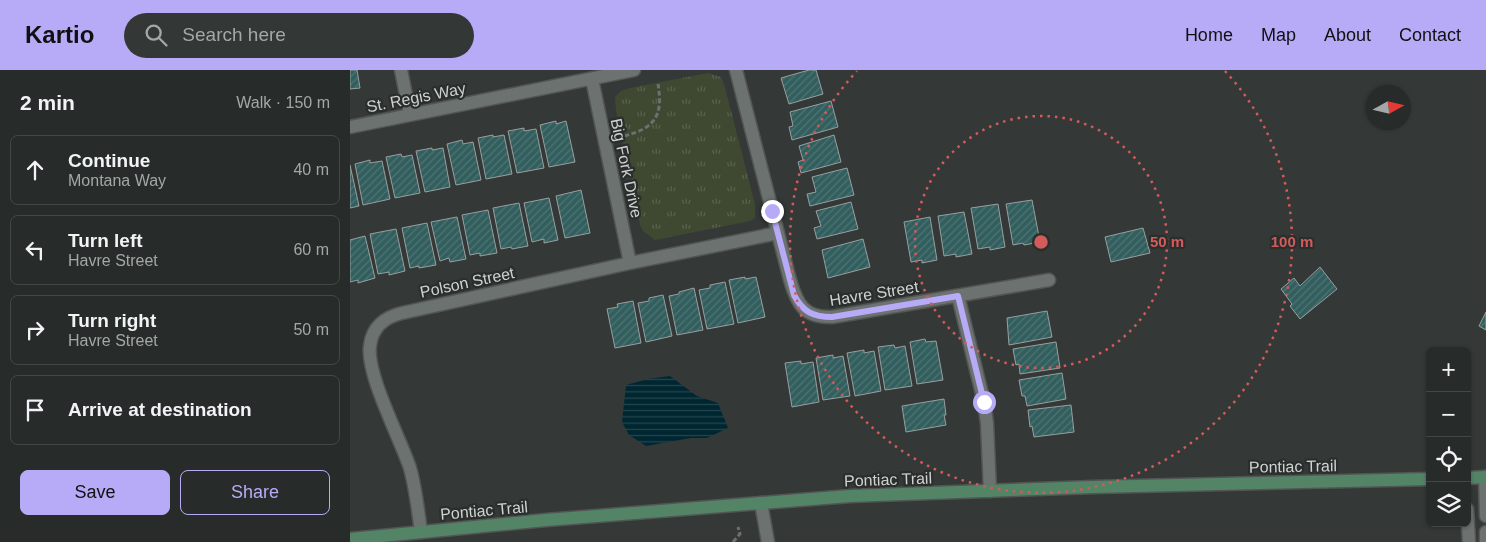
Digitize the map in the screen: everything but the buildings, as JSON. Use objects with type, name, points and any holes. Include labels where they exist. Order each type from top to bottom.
[{"type":"main road","points":[[1471,478],[1485,477]]},
{"type":"main road","name":"Pontiac Trail","points":[[350,539],[850,496],[1426,479]]},
{"type":"street","points":[[401,70],[410,115]]},
{"type":"street","name":"St. Regis Way","points":[[350,127],[592,80],[634,70]]},
{"type":"street","name":"Havre Street","points":[[736,70],[794,295],[798,303],[815,316],[832,317],[1049,280]]},
{"type":"street","name":"Big Fork Drive","points":[[592,80],[630,263]]},
{"type":"street","name":"Polson Street","points":[[421,532],[412,478],[377,386],[370,360],[370,340],[383,321],[402,312],[778,233]]},
{"type":"street","points":[[958,296],[984,402],[987,423],[990,491]]},
{"type":"street","points":[[1485,477],[1486,516]]},
{"type":"street","points":[[762,503],[768,542]]},
{"type":"street","points":[[1468,527],[1469,542]]},
{"type":"street","points":[[1486,532],[1486,542]]},
{"type":"path","points":[[624,136],[642,131],[653,122],[660,106],[658,84]]},
{"type":"path","points":[[732,542],[740,534],[738,526]]},
{"type":"green space","points":[[708,73],[721,77],[724,84],[755,204],[755,218],[750,221],[655,240],[643,231],[640,225],[616,110],[615,97],[621,91],[630,88]]},
{"type":"water","points":[[670,376],[697,396],[718,403],[728,428],[707,438],[691,438],[646,446],[629,435],[622,422],[626,385]]},
{"type":"route","points":[[772,211],[794,295],[798,303],[815,316],[832,317],[958,296],[982,387],[984,402]]}]
